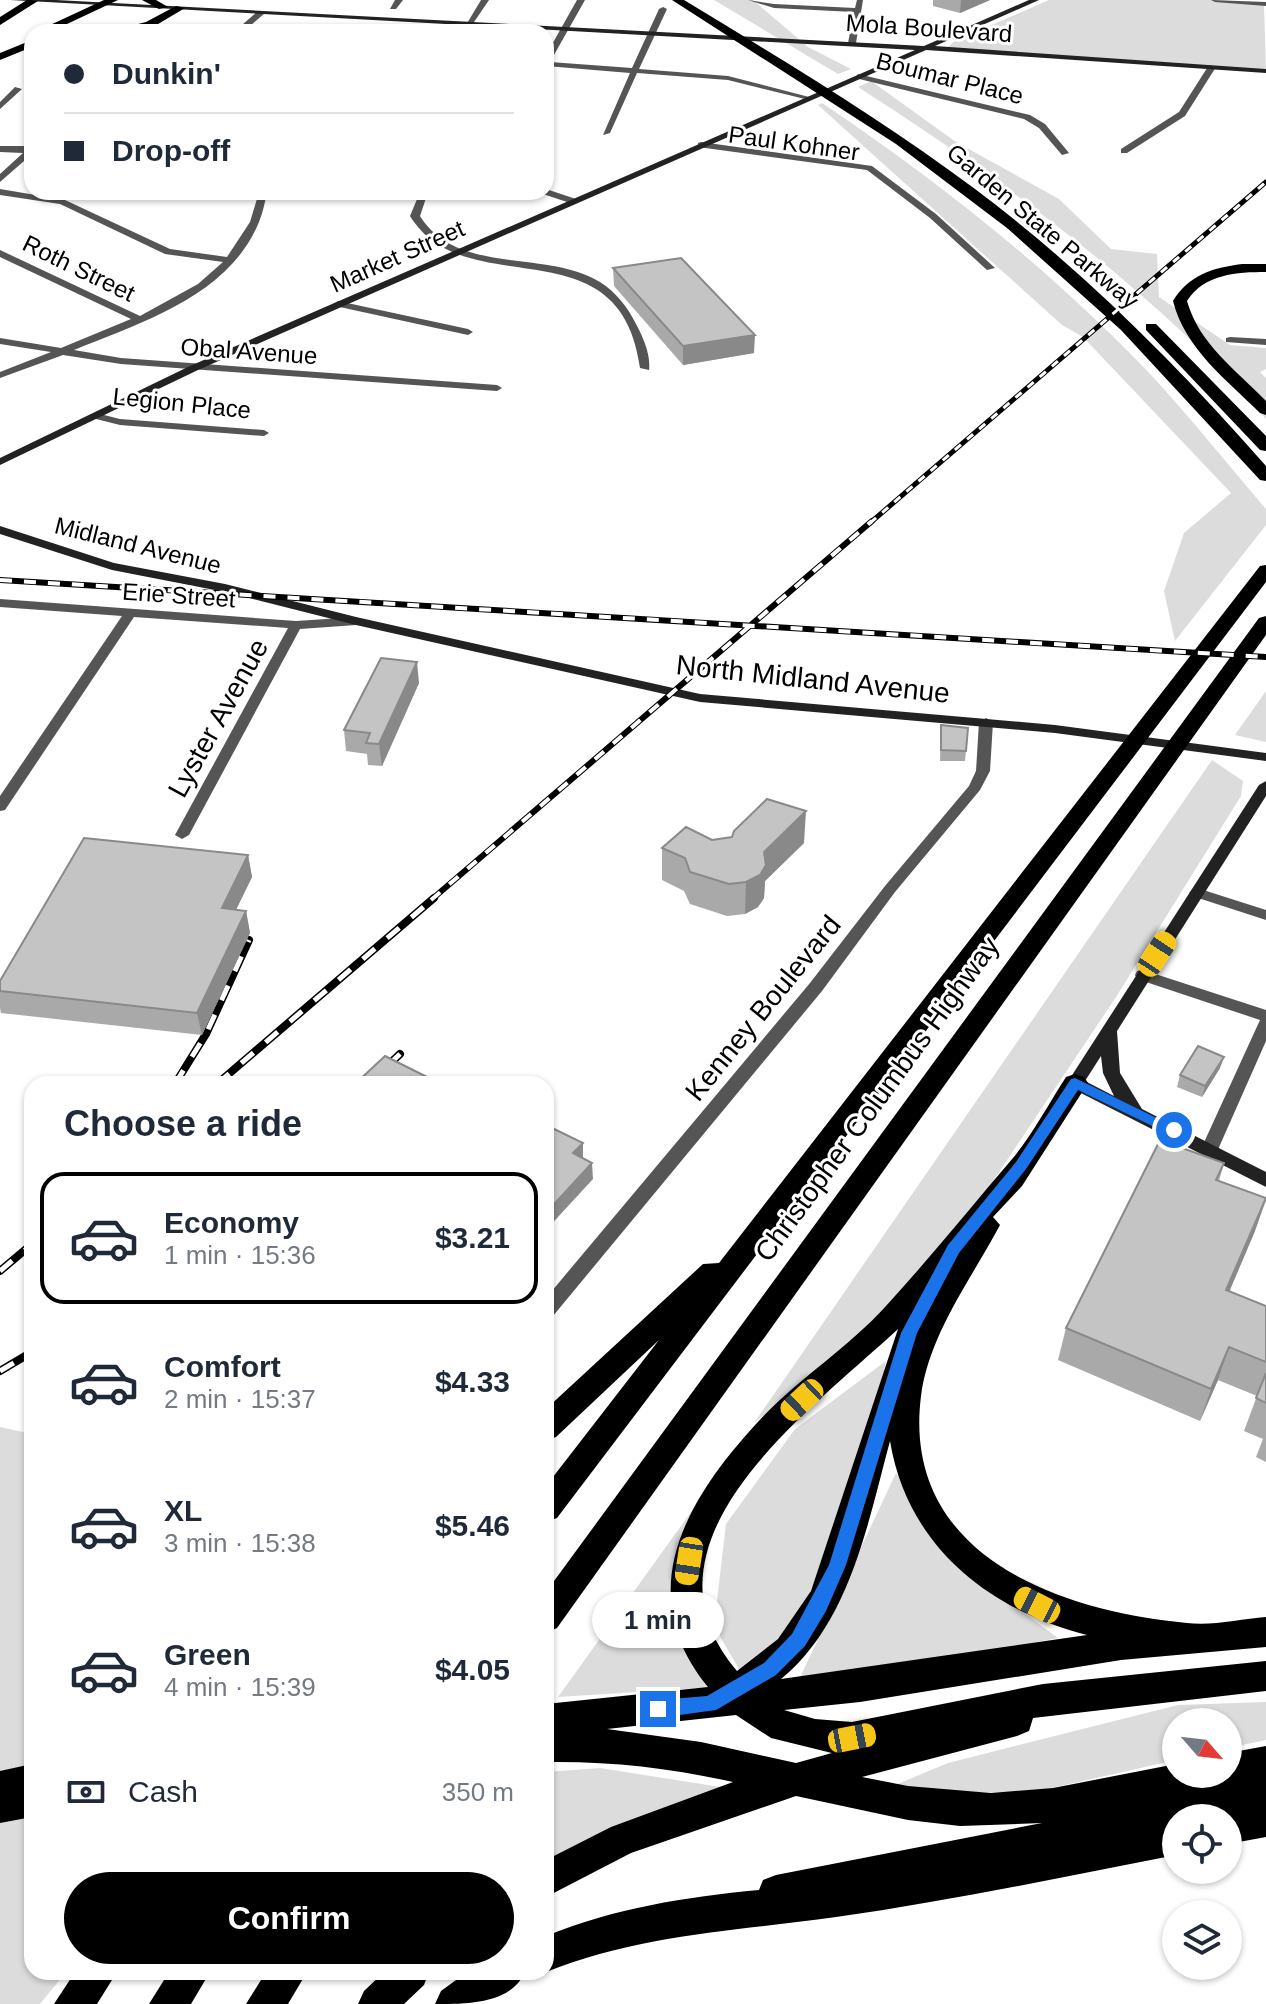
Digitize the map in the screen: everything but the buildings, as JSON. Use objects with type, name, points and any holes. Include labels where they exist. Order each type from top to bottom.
[{"type":"highway","points":[[0,22],[34,0]]},
{"type":"highway","points":[[147,0],[163,7]]},
{"type":"highway","name":"Garden State Parkway","points":[[677,0],[727,31],[765,43],[816,88]]},
{"type":"highway","name":"Garden State Parkway","points":[[694,0],[816,88],[838,94],[968,174],[1084,266]]},
{"type":"highway","points":[[73,24],[116,2]]},
{"type":"highway","points":[[65,24],[116,2]]},
{"type":"highway","points":[[146,24],[162,20],[180,8]]},
{"type":"highway","points":[[12,37],[24,37]]},
{"type":"highway","points":[[0,49],[24,41]]},
{"type":"highway","points":[[0,57],[24,43]]},
{"type":"highway","name":"Garden State Parkway","points":[[838,94],[971,192],[1076,280],[1128,327],[1266,476]]},
{"type":"highway","points":[[1266,268],[1232,270],[1196,281],[1180,301],[1187,325],[1266,410]]},
{"type":"highway","name":"Garden State Parkway","points":[[1099,279],[1148,324],[1266,446]]},
{"type":"highway","name":"Christopher Columbus Highway","points":[[554,1499],[1266,570]]},
{"type":"highway","name":"Christopher Columbus Highway","points":[[554,1607],[1266,622]]},
{"type":"highway","points":[[1075,1083],[1021,1165],[917,1355],[909,1388],[904,1453],[916,1489],[935,1525],[958,1554],[995,1583],[1037,1605],[1071,1616],[1190,1639]]},
{"type":"highway","points":[[1021,1165],[894,1316],[767,1432],[709,1504],[692,1541],[686,1581],[689,1621],[705,1658],[738,1697],[771,1722],[815,1735],[852,1738],[1043,1700],[1266,1676]]},
{"type":"highway","points":[[554,1421],[762,1227]]},
{"type":"highway","points":[[710,1704],[770,1669],[799,1640],[820,1605],[838,1565],[909,1333],[953,1249]]},
{"type":"highway","points":[[554,1743],[594,1728],[710,1704],[983,1668],[1121,1645],[1266,1632]]},
{"type":"highway","points":[[554,1875],[622,1840],[703,1811],[886,1755],[1139,1688]]},
{"type":"highway","points":[[554,1721],[594,1728],[725,1766],[847,1793],[964,1810],[1020,1807],[1162,1782]]},
{"type":"highway","points":[[1242,1767],[1266,1763]]},
{"type":"highway","points":[[0,1788],[24,1783]]},
{"type":"highway","points":[[696,1914],[799,1887],[1005,1851],[1112,1822],[1266,1788]]},
{"type":"highway","points":[[0,1806],[24,1802]]},
{"type":"highway","points":[[1242,1824],[1266,1820]]},
{"type":"highway","points":[[554,1951],[627,1926],[696,1914],[837,1899],[1162,1840]]},
{"type":"highway","points":[[73,2004],[92,1980]]},
{"type":"highway","points":[[168,2004],[186,1980]]},
{"type":"highway","points":[[265,2004],[283,1980]]},
{"type":"highway","points":[[377,2004],[402,1980]]},
{"type":"highway","points":[[454,2004],[490,1980]]},
{"type":"street","name":"Mola Boulevard","points":[[14,0],[116,2],[261,13],[488,24]]},
{"type":"street","points":[[469,23],[485,0]]},
{"type":"street","points":[[554,48],[581,0]]},
{"type":"street","points":[[752,0],[774,6],[859,10]]},
{"type":"street","points":[[852,43],[861,0]]},
{"type":"street","name":"Market Street","points":[[0,462],[194,368],[698,146],[816,88],[858,76],[1035,0]]},
{"type":"street","points":[[1215,0],[1266,4]]},
{"type":"street","points":[[606,133],[663,9]]},
{"type":"street","points":[[248,24],[261,13]]},
{"type":"street","name":"Mola Boulevard","points":[[554,27],[926,47],[1266,71]]},
{"type":"street","points":[[554,63],[635,68],[816,88]]},
{"type":"street","points":[[1124,151],[1182,114],[1212,67]]},
{"type":"street","name":"Boumar Place","points":[[858,76],[1027,117],[1042,126],[1065,153]]},
{"type":"street","points":[[0,88],[18,89],[0,107]]},
{"type":"street","name":"Paul Kohner","points":[[698,146],[861,172],[887,180],[990,268]]},
{"type":"street","points":[[0,149],[24,150]]},
{"type":"street","points":[[0,179],[24,157]]},
{"type":"street","points":[[0,192],[24,196]]},
{"type":"street","points":[[554,195],[573,201]]},
{"type":"street","points":[[50,200],[62,202],[168,252],[231,260]]},
{"type":"street","points":[[0,375],[141,320],[194,294],[231,260],[250,232],[260,200]]},
{"type":"street","points":[[420,200],[415,209],[416,222],[427,234],[461,250],[593,281],[635,327],[643,343],[645,368]]},
{"type":"street","name":"Roth Street","points":[[0,253],[141,320]]},
{"type":"street","points":[[338,304],[468,332]]},
{"type":"street","points":[[1230,340],[1266,342]]},
{"type":"street","name":"Obal Avenue","points":[[0,341],[58,353],[194,368],[497,388]]},
{"type":"street","name":"Legion Place","points":[[96,416],[120,422],[264,433]]},
{"type":"street","name":"Midland Avenue","points":[[0,530],[81,558],[267,599]]},
{"type":"street","name":"North Midland Avenue","points":[[267,599],[700,698],[986,722],[1266,757]]},
{"type":"street","name":"Erie Street","points":[[0,603],[296,625],[356,621]]},
{"type":"street","points":[[0,807],[130,614]]},
{"type":"street","name":"Lyster Avenue","points":[[182,835],[296,625]]},
{"type":"street","name":"Kenney Boulevard","points":[[554,1301],[816,987],[890,889],[975,787],[983,771],[986,722]]},
{"type":"street","points":[[1266,785],[1075,1083],[1138,1112],[1266,1180]]},
{"type":"street","points":[[1197,893],[1266,915]]},
{"type":"street","points":[[1143,975],[1266,1016]]},
{"type":"street","points":[[1210,1149],[1266,1023]]},
{"type":"street","points":[[1109,1030],[1107,1054],[1111,1076],[1125,1100],[1138,1112]]},
{"type":"shaded area","points":[[714,0],[753,0],[808,47],[851,69],[838,74]]},
{"type":"shaded area","points":[[1049,0],[1216,0],[1264,4],[1266,71],[947,48],[953,42]]},
{"type":"shaded area","points":[[871,81],[956,142],[1059,199],[1111,249],[1157,254],[1159,297],[1230,345],[1266,348],[1266,369],[1260,372],[1266,378],[1266,419],[1192,341],[1065,232],[984,172],[858,87]]},
{"type":"shaded area","points":[[822,103],[952,197],[1075,300],[1151,375],[1266,509],[1266,525],[1175,641],[1164,591],[1184,533],[1231,493],[1083,337],[1062,325],[818,105]]},
{"type":"shaded area","points":[[1266,691],[1266,742],[1235,735]]},
{"type":"shaded area","points":[[1212,760],[1243,781],[1241,796],[1116,997],[981,1199],[886,1318],[754,1423]]},
{"type":"shaded area","points":[[886,1361],[874,1426],[808,1615],[743,1676],[714,1626],[726,1524],[795,1429]]},
{"type":"shaded area","points":[[0,1427],[24,1432],[24,1980],[60,1980],[40,2004],[0,2004]]},
{"type":"shaded area","points":[[896,1473],[951,1559],[1058,1638],[796,1686]]},
{"type":"shaded area","points":[[691,1512],[675,1638],[719,1687],[558,1697]]},
{"type":"shaded area","points":[[1266,1702],[1266,1740],[1242,1745],[1242,1708],[1166,1708]]},
{"type":"shaded area","points":[[1162,1709],[1162,1763],[1025,1794],[888,1788],[948,1763]]},
{"type":"shaded area","points":[[600,1768],[727,1788],[554,1862],[554,1771]]},
{"type":"railway","points":[[870,523],[1266,182]]},
{"type":"railway","points":[[750,626],[872,521]]},
{"type":"railway","points":[[0,580],[750,626]]},
{"type":"railway","points":[[431,900],[750,626]]},
{"type":"railway","points":[[750,626],[1266,657]]},
{"type":"railway","points":[[226,1076],[434,898]]},
{"type":"railway","points":[[180,1076],[206,1034],[249,940]]},
{"type":"railway","points":[[377,1076],[400,1054]]},
{"type":"railway","points":[[0,1271],[24,1251]]},
{"type":"railway","points":[[0,1371],[24,1357]]},
{"type":"route","points":[[658,1709],[710,1704],[770,1669],[799,1640],[820,1605],[838,1565],[909,1333],[953,1249],[1021,1165],[1075,1083],[1174,1130]]}]
